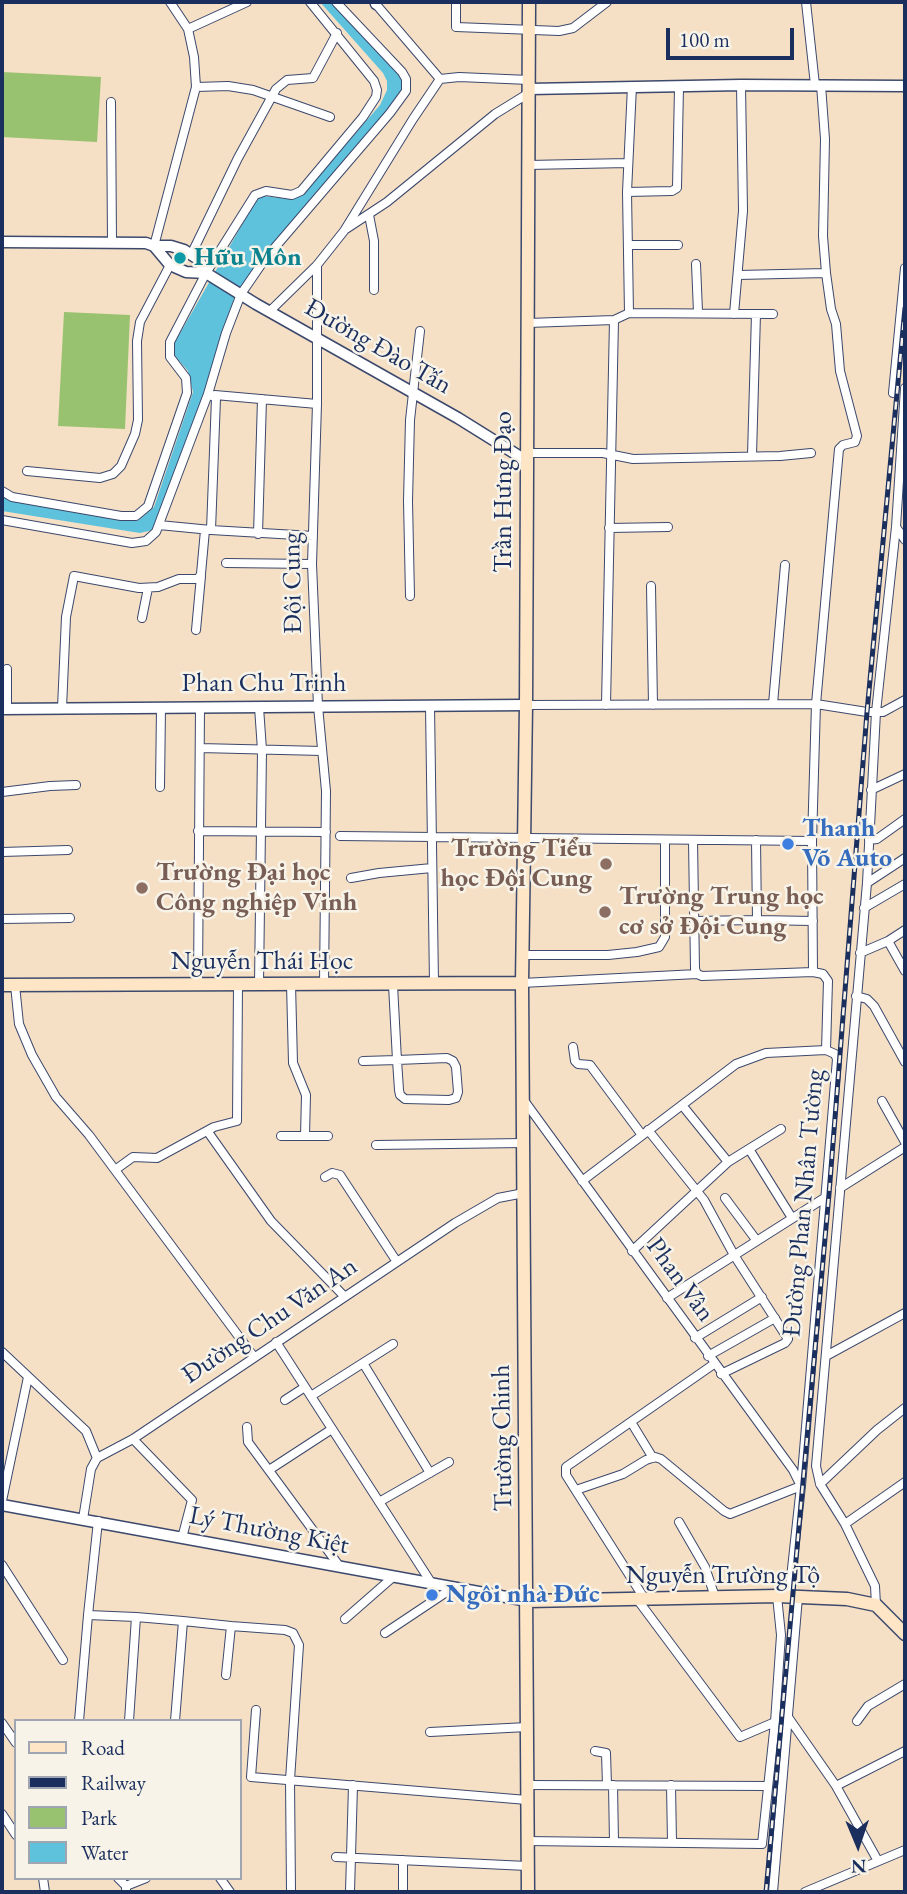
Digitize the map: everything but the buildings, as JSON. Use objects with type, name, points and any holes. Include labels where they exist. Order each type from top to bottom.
[{"type":"main road","name":"Trần Hưng Đạo","points":[[522,983],[529,2]]},
{"type":"main road","name":"Nguyễn Thái Học","points":[[8,985],[522,983]]},
{"type":"main road","name":"Trường Chinh","points":[[522,983],[528,1892]]},
{"type":"main road","name":"Nguyễn Trường Tộ","points":[[528,1601],[788,1596],[847,1599],[876,1605]]},
{"type":"main road","points":[[876,1605],[905,1634]]},
{"type":"street","points":[[154,246],[196,87],[188,29],[170,2]]},
{"type":"street","points":[[188,29],[247,2]]},
{"type":"street","points":[[2,491],[12,497],[121,516],[136,516],[144,511],[151,501],[187,393],[186,378],[170,357],[170,342],[208,274],[255,195],[266,191],[292,195],[301,191],[374,102],[376,84],[310,2]]},
{"type":"street","points":[[2,520],[137,543],[150,539],[159,525],[212,395],[226,333],[240,293],[265,259],[406,91],[406,79],[402,72],[336,2]]},
{"type":"street","points":[[456,2],[456,27],[529,30],[569,30],[607,2]]},
{"type":"street","points":[[738,275],[826,273],[823,236],[825,139],[806,2]]},
{"type":"street","points":[[375,3],[440,79]]},
{"type":"street","points":[[2,242],[146,243],[171,246],[191,255],[238,158],[272,96],[282,82],[313,78],[337,33]]},
{"type":"street","points":[[270,311],[317,265],[344,231],[412,119],[440,79],[459,77],[529,87],[905,86]]},
{"type":"street","points":[[734,314],[743,211],[741,85]]},
{"type":"street","points":[[196,87],[228,86],[272,96],[330,117]]},
{"type":"street","points":[[629,313],[627,192],[632,86]]},
{"type":"street","points":[[344,231],[369,215],[529,87]]},
{"type":"street","points":[[627,192],[672,191],[677,188],[679,87]]},
{"type":"street","points":[[111,102],[111,242]]},
{"type":"street","points":[[528,165],[628,163]]},
{"type":"street","points":[[369,215],[374,241],[374,290]]},
{"type":"street","points":[[628,245],[678,245]]},
{"type":"street","points":[[27,471],[100,478],[113,474],[121,466],[138,420],[137,341],[140,322],[170,265],[154,246]]},
{"type":"street","name":"Đường Đào Tấn","points":[[191,255],[198,259],[208,274]]},
{"type":"street","points":[[696,264],[698,312]]},
{"type":"street","name":"Đường Đào Tấn","points":[[170,265],[186,272],[208,274],[527,457]]},
{"type":"street","name":"Đội Cung","points":[[317,265],[317,404],[312,564],[318,706],[326,791],[324,984]]},
{"type":"street","points":[[893,393],[905,268]]},
{"type":"street","name":"Đường Phan Nhân Tường","points":[[788,1596],[802,1486],[837,1059],[835,1054],[826,1050],[828,981],[823,974],[813,972],[812,841],[816,704],[839,449],[855,442],[857,436],[839,371],[836,324],[826,273]]},
{"type":"street","points":[[528,323],[614,320],[629,313],[773,314]]},
{"type":"street","points":[[752,455],[756,314]]},
{"type":"street","points":[[606,705],[614,320]]},
{"type":"street","points":[[410,596],[408,501],[412,392],[420,331]]},
{"type":"street","points":[[876,1605],[875,1586],[845,1524],[820,1484],[816,1465],[867,883],[871,712],[896,527],[905,391]]},
{"type":"street","points":[[212,395],[317,404]]},
{"type":"street","points":[[196,630],[208,530],[212,395]]},
{"type":"street","points":[[258,534],[262,399]]},
{"type":"street","points":[[527,457],[603,453],[633,459],[711,458],[811,453]]},
{"type":"street","points":[[159,525],[313,536]]},
{"type":"street","points":[[609,528],[668,527]]},
{"type":"street","points":[[896,527],[905,540]]},
{"type":"street","points":[[226,563],[312,564]]},
{"type":"street","points":[[773,705],[785,565]]},
{"type":"street","points":[[62,708],[67,611],[74,576],[133,587],[148,587],[201,576]]},
{"type":"street","points":[[651,586],[653,705]]},
{"type":"street","points":[[142,618],[148,587]]},
{"type":"street","points":[[4,709],[7,669]]},
{"type":"street","points":[[526,705],[816,704],[883,712],[905,700]]},
{"type":"street","name":"Phan Chu Trinh","points":[[4,709],[526,705]]},
{"type":"street","points":[[430,706],[434,983]]},
{"type":"street","points":[[160,787],[161,707]]},
{"type":"street","points":[[198,984],[200,707]]},
{"type":"street","points":[[259,707],[259,984]]},
{"type":"street","points":[[200,748],[322,751]]},
{"type":"street","points":[[871,790],[905,774]]},
{"type":"street","points":[[2,792],[76,785]]},
{"type":"street","points":[[869,840],[877,839],[905,820]]},
{"type":"street","points":[[198,831],[326,832]]},
{"type":"street","points":[[340,836],[812,841]]},
{"type":"street","points":[[523,955],[608,955],[659,947],[664,937],[665,840]]},
{"type":"street","points":[[693,840],[697,974]]},
{"type":"street","points":[[756,840],[757,920]]},
{"type":"street","points":[[2,852],[68,850]]},
{"type":"street","points":[[867,883],[905,858]]},
{"type":"street","points":[[351,878],[432,868]]},
{"type":"street","points":[[864,908],[905,884]]},
{"type":"street","points":[[2,919],[70,918]]},
{"type":"street","points":[[694,921],[813,921]]},
{"type":"street","points":[[860,953],[905,930]]},
{"type":"street","points":[[888,941],[905,971]]},
{"type":"street","points":[[522,983],[697,974],[813,972]]},
{"type":"street","points":[[115,1170],[133,1157],[157,1158],[208,1132],[214,1126],[238,1119],[238,984]]},
{"type":"street","points":[[291,984],[293,1063],[306,1096],[305,1136]]},
{"type":"street","points":[[8,985],[19,1024],[43,1077],[254,1357]]},
{"type":"street","points":[[363,1061],[397,1060],[447,1058],[453,1061],[457,1076],[456,1098],[402,1098],[399,1090],[397,1060],[393,985]]},
{"type":"street","points":[[856,996],[863,997],[874,1006],[905,1062]]},
{"type":"street","points":[[573,1047],[575,1061],[578,1064],[590,1065],[645,1133],[705,1200],[734,1255],[787,1336],[787,1341],[721,1374]]},
{"type":"street","points":[[582,1181],[736,1064],[766,1053],[826,1050]]},
{"type":"street","name":"Phan Vân","points":[[523,1099],[802,1486]]},
{"type":"street","points":[[840,1188],[904,1148],[882,1101]]},
{"type":"street","points":[[682,1105],[728,1162]]},
{"type":"street","points":[[632,1251],[728,1162],[781,1129]]},
{"type":"street","points":[[208,1132],[271,1221],[344,1296]]},
{"type":"street","points":[[281,1136],[328,1136]]},
{"type":"street","points":[[376,1145],[524,1143]]},
{"type":"street","points":[[749,1149],[792,1218]]},
{"type":"street","points":[[325,1177],[332,1172],[340,1175],[397,1262]]},
{"type":"street","name":"Đường Chu Văn An","points":[[97,1458],[133,1439],[455,1223],[498,1198],[524,1193]]},
{"type":"street","points":[[667,1298],[826,1197]]},
{"type":"street","points":[[725,1198],[757,1241]]},
{"type":"street","points":[[695,1338],[762,1297]]},
{"type":"street","points":[[826,1356],[905,1313]]},
{"type":"street","points":[[775,1318],[711,1360],[566,1468],[566,1475],[641,1599],[740,1737],[775,1722]]},
{"type":"street","points":[[276,1342],[432,1584]]},
{"type":"street","points":[[311,1396],[393,1344]]},
{"type":"street","points":[[2,1352],[86,1432],[97,1458],[91,1469],[83,1519]]},
{"type":"street","points":[[363,1363],[430,1473]]},
{"type":"street","points":[[2,1503],[28,1377]]},
{"type":"street","points":[[285,1400],[305,1387]]},
{"type":"street","points":[[820,1484],[877,1430],[905,1408]]},
{"type":"street","points":[[631,1422],[653,1458]]},
{"type":"street","points":[[247,1427],[248,1442],[340,1567]]},
{"type":"street","points":[[269,1470],[332,1429]]},
{"type":"street","points":[[133,1439],[192,1500],[182,1538]]},
{"type":"street","points":[[576,1490],[623,1474],[653,1458],[661,1458],[730,1514],[802,1486]]},
{"type":"street","points":[[380,1502],[449,1462]]},
{"type":"street","points":[[845,1524],[904,1486]]},
{"type":"street","name":"Lý Thường Kiệt","points":[[2,1503],[528,1601]]},
{"type":"street","points":[[79,1719],[98,1521]]},
{"type":"street","points":[[679,1522],[705,1567],[715,1597]]},
{"type":"street","points":[[2,1566],[63,1660]]},
{"type":"street","points":[[345,1619],[393,1577]]},
{"type":"street","points":[[385,1633],[454,1587]]},
{"type":"street","points":[[773,1892],[788,1717],[788,1596]]},
{"type":"street","points":[[527,1840],[762,1844],[781,1635],[788,1596]]},
{"type":"street","points":[[88,1615],[285,1630],[297,1637],[299,1645],[290,1780],[291,1892]]},
{"type":"street","points":[[129,1719],[136,1617]]},
{"type":"street","points":[[175,1719],[183,1621]]},
{"type":"street","points":[[226,1675],[231,1626]]},
{"type":"street","points":[[857,1721],[868,1706],[905,1684]]},
{"type":"street","points":[[256,1710],[251,1777],[527,1800]]},
{"type":"street","points":[[788,1717],[836,1786],[878,1861]]},
{"type":"street","points":[[2,1723],[14,1740]]},
{"type":"street","points":[[430,1732],[527,1727]]},
{"type":"street","points":[[595,1751],[606,1753],[614,1842]]},
{"type":"street","points":[[836,1786],[905,1751]]},
{"type":"street","points":[[350,1892],[353,1785]]},
{"type":"street","points":[[527,1785],[768,1786]]},
{"type":"street","points":[[671,1785],[672,1842]]},
{"type":"street","points":[[2,1814],[14,1832]]},
{"type":"street","points":[[805,1892],[905,1850]]},
{"type":"street","points":[[336,1857],[527,1866]]},
{"type":"street","points":[[403,1860],[403,1892]]},
{"type":"street","points":[[126,1889],[142,1880]]},
{"type":"green space","points":[[2,72],[101,77],[97,142],[2,137]]},
{"type":"green space","points":[[64,312],[130,315],[125,429],[58,426]]},
{"type":"water","points":[[320,2],[334,2],[398,74],[402,81],[401,96],[247,278],[234,298],[205,392],[153,530],[140,533],[2,511],[2,496],[129,521],[139,520],[154,507],[193,392],[188,371],[175,356],[175,342],[255,202],[262,196],[289,199],[304,193],[380,105],[387,90],[383,73]]},
{"type":"railway","points":[[766,1892],[829,1194],[867,712],[905,308]]},
{"type":"place","name":"Hữu Môn","points":[[180,258]]},
{"type":"place","name":"Thanh Võ Auto","points":[[788,844]]},
{"type":"place","name":"Trường Tiểu học Đội Cung","points":[[606,864]]},
{"type":"place","name":"Trường Đại học Công nghiệp Vinh","points":[[142,888]]},
{"type":"place","name":"Trường Trung học cơ sở Đội Cung","points":[[605,912]]},
{"type":"place","name":"Ngôi nhà Đức","points":[[432,1595]]}]
